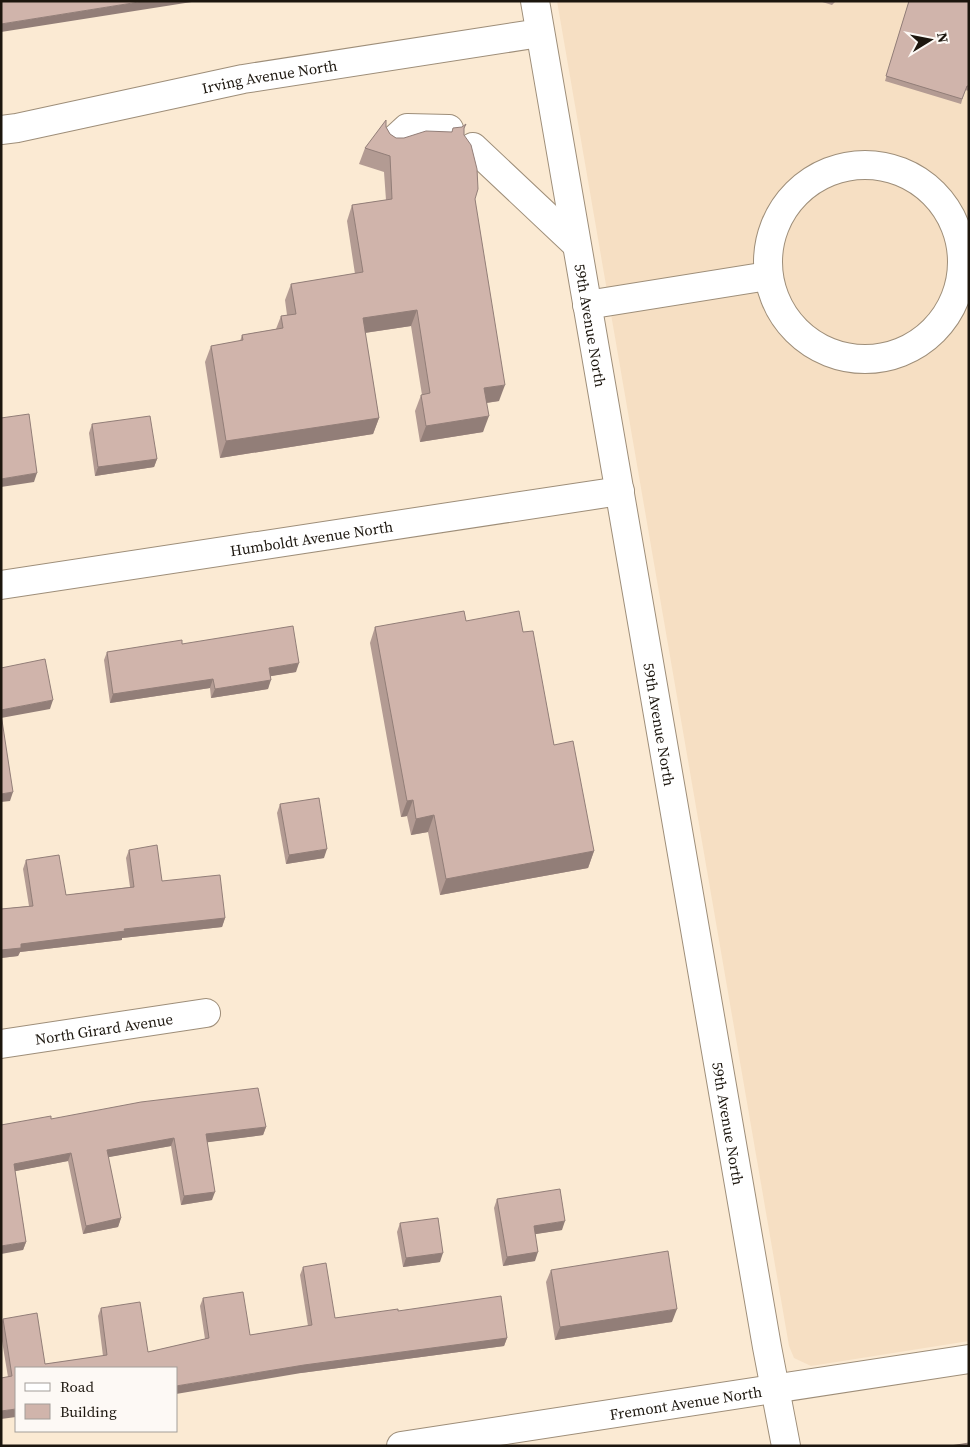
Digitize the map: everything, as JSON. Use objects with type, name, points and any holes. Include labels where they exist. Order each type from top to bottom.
[{"type":"street","name":"59th Avenue North","points":[[535,1],[767,1347],[786,1446]]},
{"type":"street","name":"Irving Avenue North","points":[[1,130],[244,79],[540,33]]},
{"type":"street","points":[[395,139],[406,128],[449,129]]},
{"type":"street","points":[[473,147],[576,244]]},
{"type":"street","points":[[854,164],[885,166],[914,177],[938,196],[955,222],[963,252],[961,286],[947,317],[924,341],[893,356],[885,357],[860,360],[828,353],[799,334],[778,308],[768,276],[769,244],[779,215],[788,203],[798,191],[824,173],[854,164]]},
{"type":"street","points":[[587,305],[768,276]]},
{"type":"street","name":"Humboldt Avenue North","points":[[1,585],[620,491]]},
{"type":"street","name":"North Girard Avenue","points":[[1,1044],[206,1013]]},
{"type":"street","name":"Fremont Avenue North","points":[[401,1446],[969,1359]]},
{"type":"shaded area","points":[[557,1],[969,1],[969,1341],[811,1366],[794,1358],[789,1346]]},
{"type":"building","points":[[1,1],[145,1],[1,24]]},
{"type":"building","points":[[909,1],[969,1],[969,86],[967,86],[962,99],[886,76]]},
{"type":"building","points":[[386,120],[386,127],[390,134],[396,138],[404,138],[426,131],[452,132],[453,128],[462,127],[466,124],[464,135],[471,145],[477,169],[478,189],[475,199],[505,385],[484,388],[489,416],[426,426],[421,395],[430,393],[417,310],[363,318],[379,418],[226,441],[211,346],[243,340],[242,335],[283,328],[281,316],[296,314],[291,284],[363,272],[352,205],[392,199],[390,156],[365,148]]},
{"type":"building","points":[[29,414],[37,473],[1,479],[1,418]]},
{"type":"building","points":[[150,416],[157,459],[98,467],[92,424]]},
{"type":"building","points":[[464,611],[466,621],[519,611],[523,632],[533,631],[554,745],[573,741],[594,851],[446,879],[434,815],[416,819],[413,800],[407,801],[375,627]]},
{"type":"building","points":[[293,626],[299,663],[269,668],[271,680],[215,689],[213,679],[113,694],[107,652],[182,640],[182,644]]},
{"type":"building","points":[[45,659],[53,700],[1,710],[1,668]]},
{"type":"building","points":[[1,714],[13,792],[1,794]]},
{"type":"building","points":[[319,798],[327,849],[289,855],[280,804]]},
{"type":"building","points":[[157,845],[162,881],[220,875],[225,918],[124,929],[125,931],[21,944],[21,948],[1,950],[1,909],[33,906],[26,860],[59,855],[66,895],[134,887],[129,850]]},
{"type":"building","points":[[258,1088],[266,1127],[206,1134],[215,1192],[184,1196],[174,1138],[107,1150],[121,1218],[86,1226],[71,1153],[14,1164],[26,1242],[1,1246],[1,1125],[51,1116],[51,1119],[141,1102]]},
{"type":"building","points":[[560,1189],[565,1221],[534,1226],[538,1252],[507,1257],[497,1199]]},
{"type":"building","points":[[438,1218],[443,1253],[406,1258],[400,1223]]},
{"type":"building","points":[[668,1251],[677,1309],[560,1327],[551,1270]]},
{"type":"building","points":[[326,1263],[335,1318],[501,1296],[507,1338],[304,1365],[178,1386],[178,1367],[15,1367],[15,1409],[1,1411],[1,1378],[12,1376],[3,1319],[37,1313],[45,1364],[107,1355],[101,1308],[140,1302],[148,1352],[209,1338],[203,1298],[243,1292],[250,1335],[312,1325],[303,1267]]},
{"type":"building","points":[[969,1443],[969,1446],[950,1446]]}]
